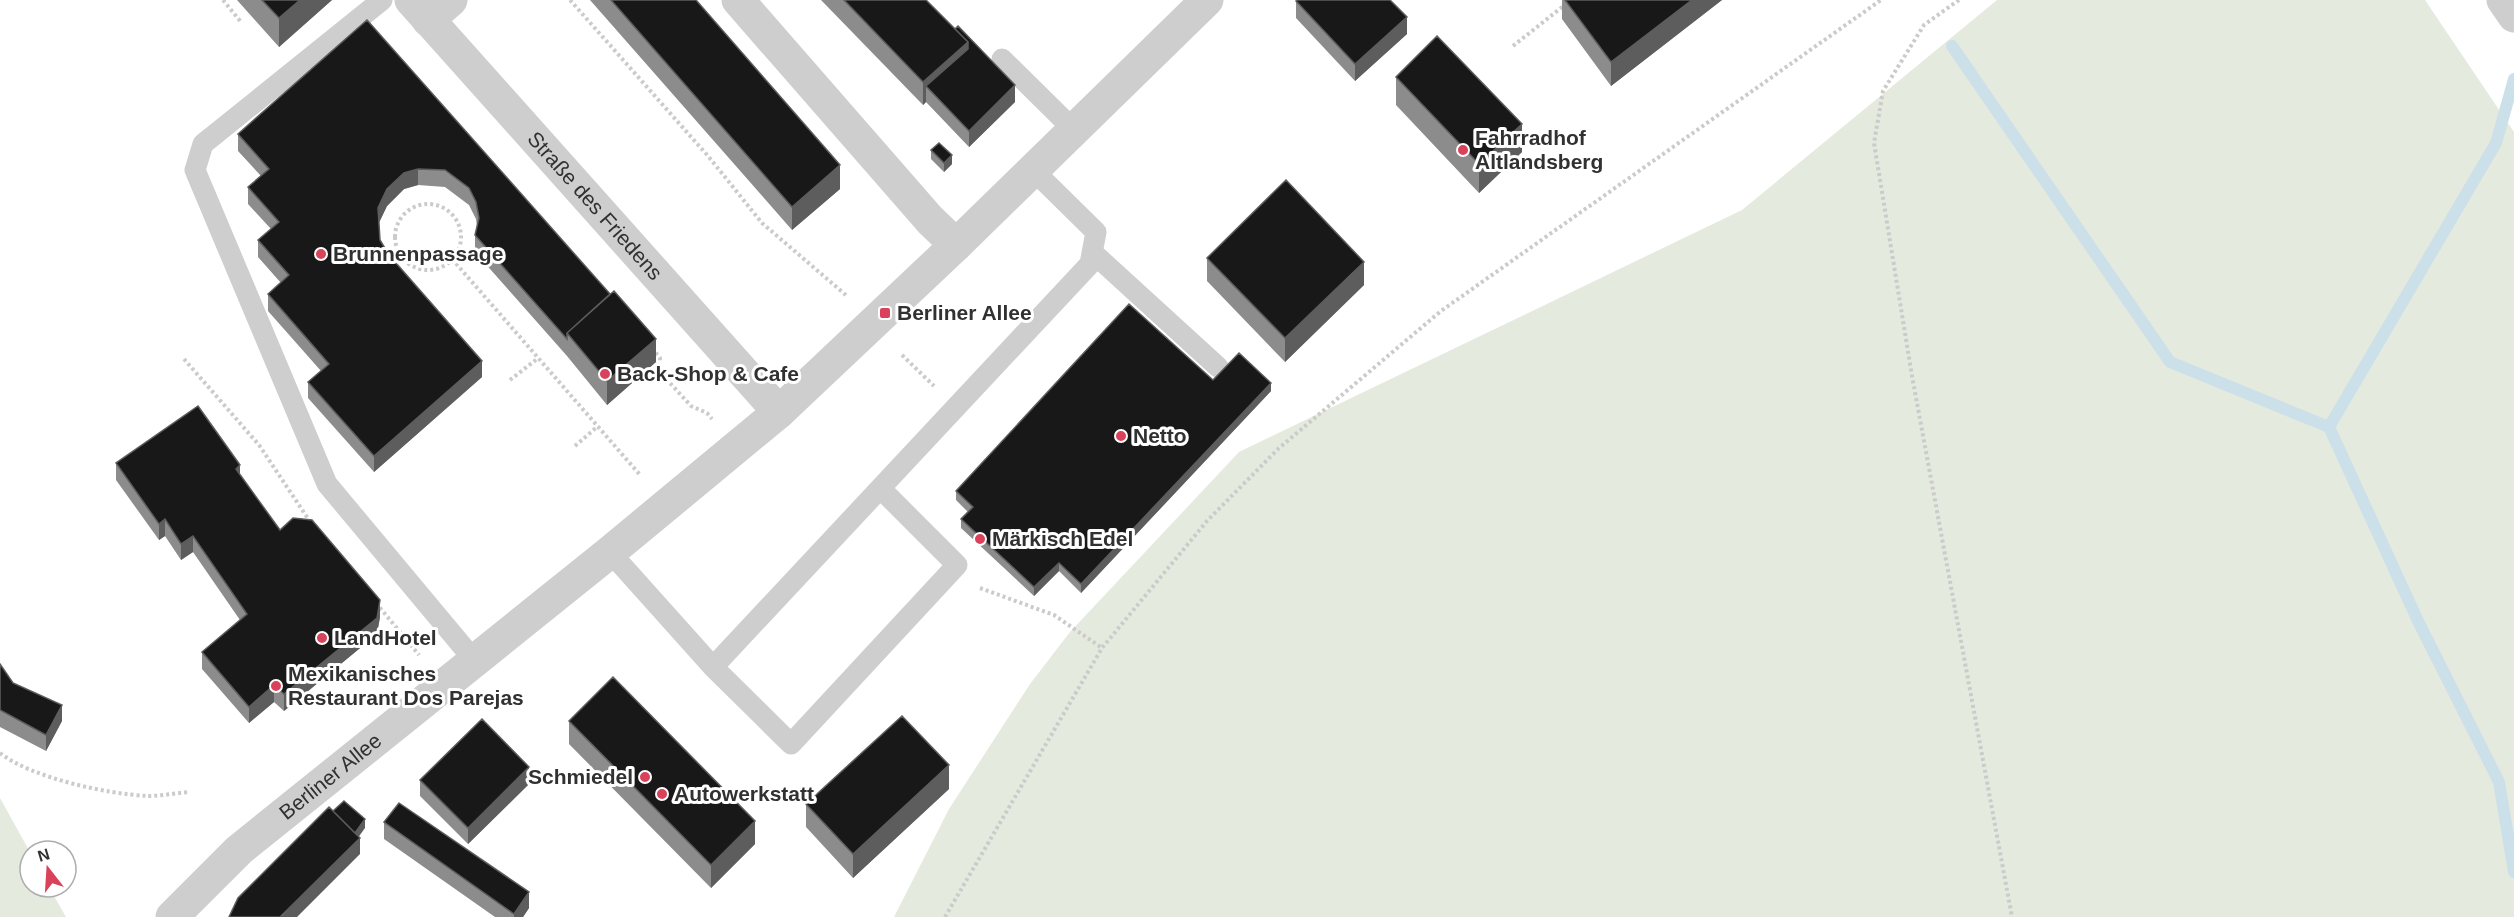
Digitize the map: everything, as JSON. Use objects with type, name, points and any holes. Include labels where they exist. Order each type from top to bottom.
[{"type":"street","points":[[738,0],[930,220],[956,246]]},
{"type":"street","name":"Berliner Allee","points":[[172,917],[239,850],[610,552],[779,412],[1034,171],[1207,0]]},
{"type":"street","points":[[2503,0],[2514,16]]},
{"type":"street","name":"Straße des Friedens","points":[[430,7],[779,412]]},
{"type":"lane","points":[[382,0],[203,144],[195,170],[327,484],[474,660]]},
{"type":"lane","points":[[1002,58],[1074,130]]},
{"type":"lane","points":[[713,667],[1090,264],[1096,232],[1034,171]]},
{"type":"lane","points":[[1092,252],[1218,367]]},
{"type":"lane","points":[[610,552],[713,667],[791,744],[957,565],[880,489]]},
{"type":"path","points":[[223,0],[242,22]]},
{"type":"path","points":[[570,0],[708,156],[762,223],[847,297]]},
{"type":"path","points":[[1513,46],[1571,0]]},
{"type":"path","points":[[945,917],[1102,648],[1207,521],[1278,449],[1441,311],[1881,0]]},
{"type":"path","points":[[1959,0],[1924,25],[1883,91],[1874,143],[1914,387],[2012,917]]},
{"type":"path","points":[[424,204],[446,209],[454,217],[461,238],[452,259],[434,269],[423,269],[404,260],[395,242],[398,222],[405,213],[424,204]]},
{"type":"path","points":[[452,259],[642,477]]},
{"type":"path","points":[[645,340],[660,358],[660,372],[691,406],[707,413],[713,419]]},
{"type":"path","points":[[902,355],[956,407]]},
{"type":"path","points":[[510,380],[537,359]]},
{"type":"path","points":[[575,446],[597,427]]},
{"type":"path","points":[[947,576],[1054,615],[1102,648]]},
{"type":"path","points":[[0,753],[16,766],[96,789],[150,796],[190,792]]},
{"type":"shaded area","points":[[1997,0],[2425,0],[2514,132],[2514,917],[894,917],[949,809],[1030,684],[1070,632],[1239,452],[1742,210]]},
{"type":"shaded area","points":[[0,798],[23,839],[18,839],[18,899],[56,899],[66,917],[0,917]]},
{"type":"building","points":[[262,0],[300,0],[279,18]]},
{"type":"building","points":[[611,0],[696,0],[840,165],[792,207]]},
{"type":"building","points":[[844,0],[926,0],[968,42],[923,82]]},
{"type":"building","points":[[1297,0],[1390,0],[1407,17],[1355,64]]},
{"type":"building","points":[[1565,0],[1692,0],[1611,62]]},
{"type":"building","name":"Brunnenpassage","points":[[367,20],[610,294],[567,333],[567,339],[475,235],[479,218],[476,202],[469,188],[445,170],[418,169],[404,173],[387,189],[378,208],[380,240],[389,255],[482,361],[374,456],[308,382],[329,364],[268,294],[289,275],[258,240],[279,222],[248,187],[269,169],[238,134]]},
{"type":"building","points":[[958,26],[1015,85],[969,131],[926,86],[968,49],[968,42],[955,29]]},
{"type":"building","points":[[1437,36],[1522,124],[1479,164],[1396,77]]},
{"type":"building","points":[[939,143],[952,155],[944,163],[931,150]]},
{"type":"building","points":[[1286,180],[1364,262],[1285,338],[1207,258]]},
{"type":"building","points":[[614,291],[656,339],[607,381],[567,333]]},
{"type":"building","name":"Netto","points":[[1129,304],[1213,380],[1239,353],[1271,383],[1081,584],[1059,563],[1034,587],[961,519],[973,507],[956,491]]},
{"type":"building","points":[[198,406],[240,465],[236,469],[280,530],[293,518],[312,520],[380,600],[377,618],[284,694],[274,685],[249,707],[202,652],[247,614],[193,536],[181,544],[165,519],[159,524],[116,463]]},
{"type":"building","points":[[0,664],[13,683],[62,705],[46,735],[0,710]]},
{"type":"building","name":"Autowerkstatt","points":[[613,677],[755,821],[711,865],[569,721]]},
{"type":"building","points":[[902,716],[949,765],[853,854],[806,804]]},
{"type":"building","points":[[482,719],[529,767],[468,828],[420,780]]},
{"type":"building","points":[[344,801],[365,819],[355,833],[333,811]]},
{"type":"building","points":[[399,803],[529,892],[514,914],[384,822]]},
{"type":"building","points":[[329,807],[360,838],[281,916],[283,917],[229,917],[238,898]]},
{"type":"waterway","points":[[1952,46],[2170,362],[2329,427],[2418,621],[2499,782],[2514,872]]},
{"type":"waterway","points":[[2329,427],[2496,143],[2514,79]]},
{"type":"place","name":"Fahrradhof Altlandsberg","points":[[1463,150]]},
{"type":"place","name":"Brunnenpassage","points":[[321,254]]},
{"type":"place","name":"Berliner Allee","points":[[885,313]]},
{"type":"place","name":"Back-Shop & Cafe","points":[[605,374]]},
{"type":"place","name":"Netto","points":[[1121,436]]},
{"type":"place","name":"Märkisch Edel","points":[[980,539]]},
{"type":"place","name":"LandHotel","points":[[322,638]]},
{"type":"place","name":"Mexikanisches Restaurant Dos Parejas","points":[[276,686]]},
{"type":"place","name":"Schmiedel","points":[[645,777]]},
{"type":"place","name":"Autowerkstatt","points":[[662,794]]}]
